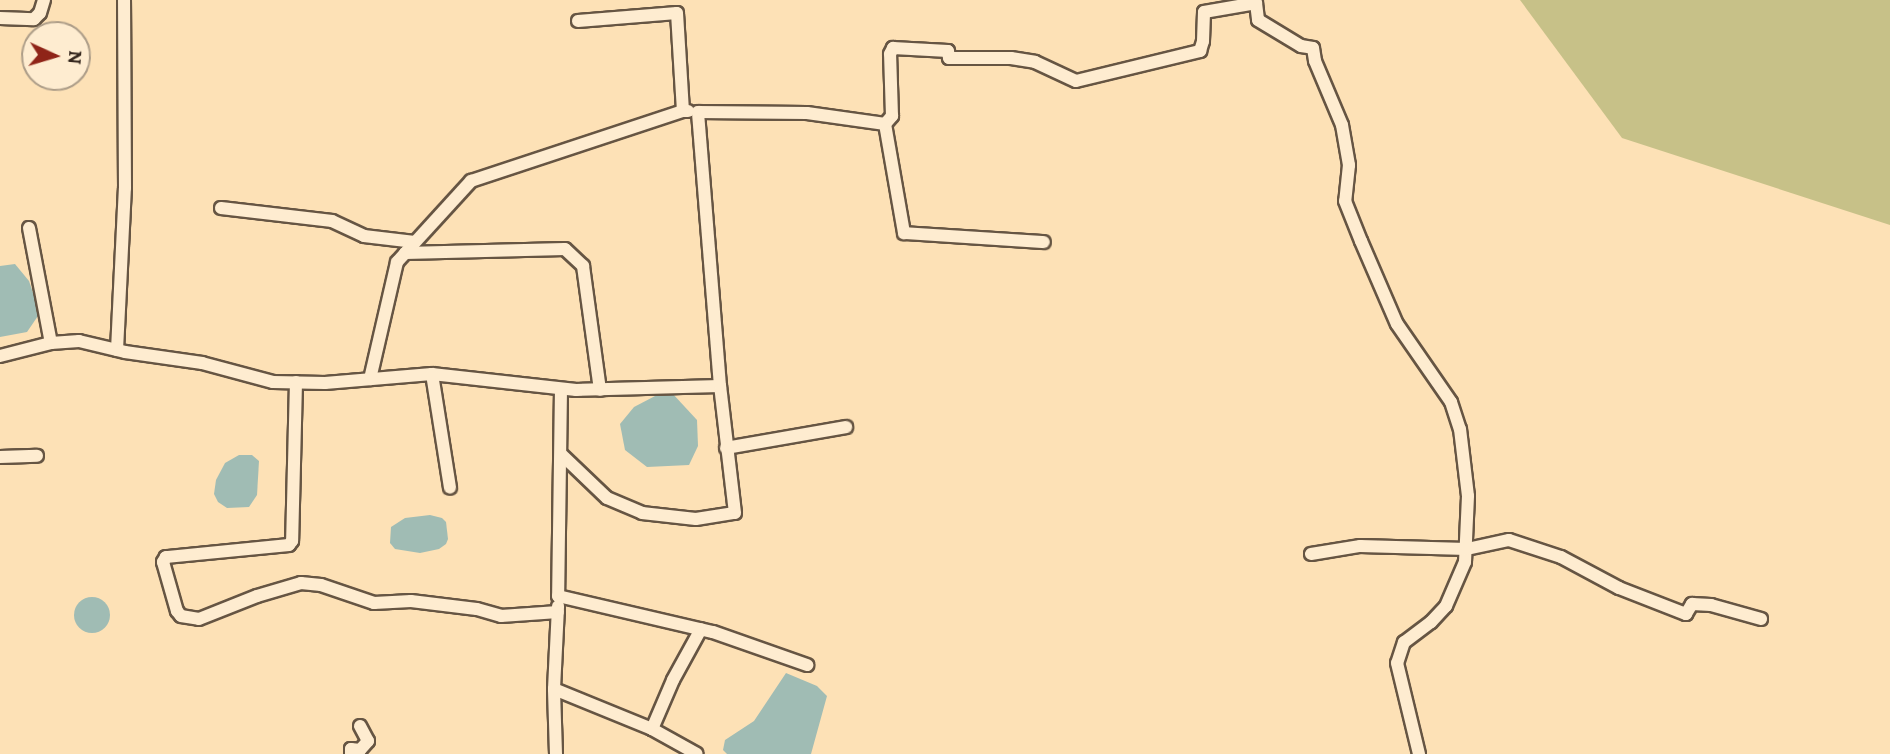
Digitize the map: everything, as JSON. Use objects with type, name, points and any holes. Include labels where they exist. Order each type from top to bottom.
[{"type":"street","points":[[0,18],[34,19],[40,13],[44,0]]},
{"type":"street","points":[[117,350],[125,188],[124,0]]},
{"type":"street","points":[[1044,242],[904,233],[886,124],[892,116],[892,48],[948,51],[949,58],[1011,58],[1035,62],[1076,81],[1200,51],[1204,12],[1256,2],[1258,20],[1301,46],[1313,48],[1315,61],[1342,125],[1349,166],[1345,201],[1397,324],[1451,402],[1465,462],[1467,549],[1459,580],[1446,606],[1432,622],[1404,642],[1397,663],[1419,754]]},
{"type":"street","points":[[578,21],[677,7],[683,111]]},
{"type":"street","points":[[370,379],[397,262],[471,181],[683,111],[807,113],[886,124]]},
{"type":"street","points":[[562,455],[607,498],[642,513],[706,519],[734,513],[720,387],[698,113]]},
{"type":"street","points":[[221,208],[332,221],[364,236],[415,242]]},
{"type":"street","points":[[29,228],[51,343]]},
{"type":"street","points":[[405,253],[565,249],[583,266],[600,390]]},
{"type":"street","points":[[0,356],[51,343],[79,341],[117,350],[202,363],[274,382],[432,374],[561,389],[720,387]]},
{"type":"street","points":[[432,374],[450,488]]},
{"type":"street","points":[[296,382],[292,541],[289,545],[166,557],[163,562],[177,611],[181,616],[199,619],[257,596],[302,583],[321,585],[374,603],[411,601],[477,609],[501,616],[558,612]]},
{"type":"street","points":[[556,754],[554,688],[562,455],[561,389]]},
{"type":"street","points":[[726,448],[846,427]]},
{"type":"street","points":[[0,457],[37,456]]},
{"type":"street","points":[[1311,554],[1360,547],[1467,549],[1509,540],[1520,542],[1686,614],[1692,604],[1711,605],[1761,619]]},
{"type":"street","points":[[558,596],[701,629],[807,665]]},
{"type":"street","points":[[652,729],[673,680],[701,629]]},
{"type":"street","points":[[554,688],[652,729],[696,754]]},
{"type":"street","points":[[351,754],[351,749],[360,750],[368,741],[360,726]]},
{"type":"shaded area","points":[[1520,0],[1890,0],[1890,225],[1622,138]]},
{"type":"water","points":[[15,264],[29,281],[40,313],[27,332],[0,337],[0,266]]},
{"type":"water","points":[[672,393],[697,420],[698,446],[689,465],[647,467],[625,450],[620,424],[634,407],[657,395]]},
{"type":"water","points":[[239,455],[252,455],[259,461],[257,495],[249,507],[227,508],[218,502],[214,494],[216,480],[225,463]]},
{"type":"water","points":[[430,515],[446,522],[448,539],[439,549],[420,553],[395,549],[390,543],[391,527],[405,518]]},
{"type":"water","points":[[92,597],[105,602],[110,615],[105,628],[92,633],[79,628],[74,615],[79,602]]},
{"type":"water","points":[[786,673],[817,686],[827,696],[811,754],[727,754],[723,750],[725,740],[754,721]]}]
